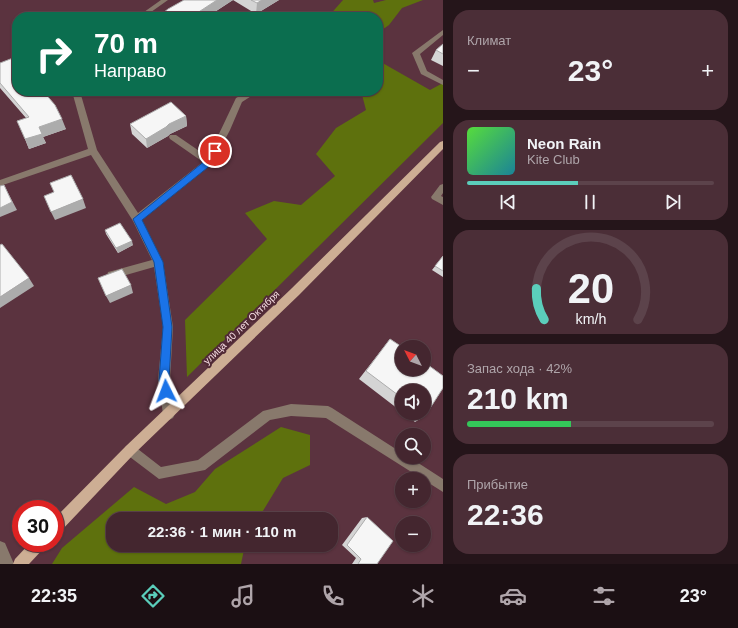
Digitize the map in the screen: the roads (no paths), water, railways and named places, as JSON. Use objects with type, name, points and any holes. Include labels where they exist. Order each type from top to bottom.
[{"type":"main road","name":"улица 40 лет Октября","points":[[64,518],[130,450],[295,292],[443,144]]},
{"type":"main road","points":[[20,564],[31,552]]},
{"type":"street","points":[[147,12],[165,0]]},
{"type":"street","points":[[443,32],[416,53],[424,72],[443,83]]},
{"type":"street","points":[[77,96],[93,151],[137,219],[158,262],[168,327],[164,380],[169,414]]},
{"type":"street","points":[[137,219],[209,162],[226,130],[239,100],[246,96]]},
{"type":"street","points":[[174,137],[209,162]]},
{"type":"street","points":[[0,183],[93,151]]},
{"type":"street","points":[[439,199],[443,187]]},
{"type":"street","points":[[99,278],[158,262]]},
{"type":"street","points":[[130,450],[159,473],[201,466],[267,415],[291,410],[328,412],[443,486]]},
{"type":"street","points":[[0,548],[7,564]]}]
